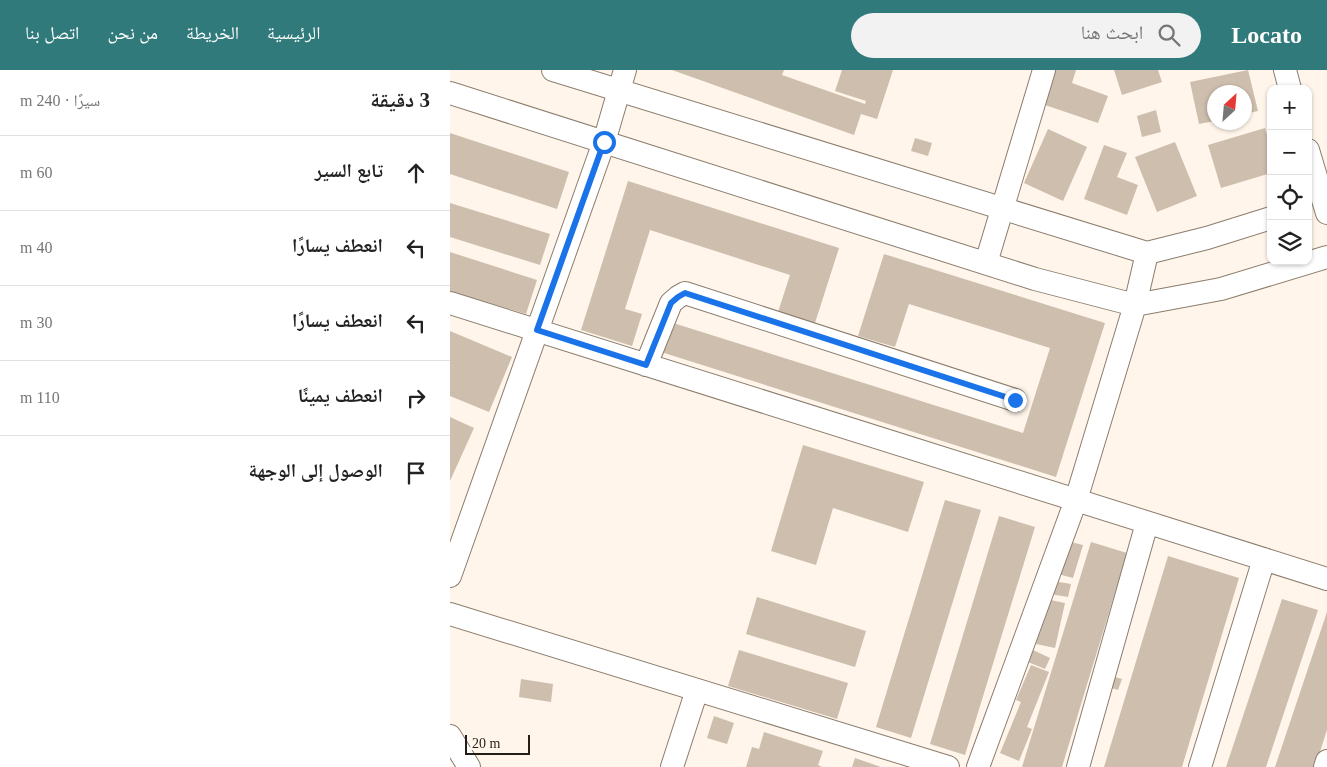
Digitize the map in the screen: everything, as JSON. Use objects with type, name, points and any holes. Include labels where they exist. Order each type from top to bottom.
[{"type":"street","points":[[553,70],[622,80],[1002,208],[1146,253],[1207,238],[1267,219]]},
{"type":"street","points":[[986,263],[1044,70]]},
{"type":"street","points":[[1284,70],[1289,85]]},
{"type":"street","points":[[450,576],[604,142],[622,80]]},
{"type":"street","points":[[450,94],[1035,279],[1135,305],[1221,289],[1327,257]]},
{"type":"street","points":[[1312,169],[1320,207]]},
{"type":"street","points":[[978,767],[1076,500],[1135,305],[1146,253]]},
{"type":"street","points":[[646,365],[671,303],[685,293],[1015,400]]},
{"type":"street","points":[[450,303],[1327,579]]},
{"type":"street","points":[[1078,767],[1147,523]]},
{"type":"street","points":[[1200,767],[1264,559]]},
{"type":"street","points":[[450,614],[948,767]]},
{"type":"street","points":[[672,767],[698,690]]},
{"type":"street","points":[[450,736],[469,767]]},
{"type":"street","points":[[1325,767],[1327,761]]},
{"type":"building","points":[[672,70],[784,70],[782,75],[865,104],[866,101],[835,91],[842,70],[893,70],[877,119],[861,114],[854,135]]},
{"type":"building","points":[[1054,70],[1076,70],[1072,83],[1108,96],[1098,123],[1042,104]]},
{"type":"building","points":[[1114,70],[1158,70],[1162,82],[1122,95]]},
{"type":"building","points":[[1248,70],[1252,85],[1207,85],[1207,122],[1199,124],[1190,82]]},
{"type":"building","points":[[1252,86],[1258,111],[1252,112]]},
{"type":"building","points":[[1156,110],[1161,132],[1142,137],[1137,116]]},
{"type":"building","points":[[1265,128],[1267,135],[1267,174],[1221,188],[1208,145]]},
{"type":"building","points":[[1048,129],[1087,147],[1063,201],[1024,183]]},
{"type":"building","points":[[450,133],[569,172],[557,209],[450,174]]},
{"type":"building","points":[[915,138],[932,143],[928,156],[911,151]]},
{"type":"building","points":[[1175,142],[1197,196],[1157,212],[1135,157]]},
{"type":"building","points":[[1104,145],[1127,153],[1117,177],[1138,185],[1127,215],[1084,199]]},
{"type":"building","points":[[628,181],[839,248],[815,323],[778,312],[790,275],[650,230],[625,309],[642,314],[632,346],[581,330]]},
{"type":"building","points":[[450,203],[550,234],[540,265],[450,237]]},
{"type":"building","points":[[450,252],[537,280],[526,314],[450,291]]},
{"type":"building","points":[[884,254],[1105,323],[1056,477],[661,352],[670,322],[1023,433],[1050,348],[909,304],[895,347],[858,336]]},
{"type":"building","points":[[450,331],[512,357],[489,412],[450,396]]},
{"type":"building","points":[[450,417],[474,428],[450,481]]},
{"type":"building","points":[[803,445],[924,482],[908,532],[833,508],[816,565],[771,551]]},
{"type":"building","points":[[945,500],[981,510],[911,738],[876,727]]},
{"type":"building","points":[[999,516],[1035,527],[965,755],[930,744]]},
{"type":"building","points":[[1067,541],[1083,545],[1073,578],[1058,574]]},
{"type":"building","points":[[1091,542],[1127,553],[1062,767],[1022,767]]},
{"type":"building","points":[[1168,556],[1239,578],[1182,767],[1104,767]]},
{"type":"building","points":[[1053,581],[1071,584],[1068,597],[1050,594]]},
{"type":"building","points":[[757,597],[866,631],[855,667],[746,634]]},
{"type":"building","points":[[1046,599],[1065,603],[1055,648],[1036,644]]},
{"type":"building","points":[[1282,599],[1318,610],[1266,767],[1226,767]]},
{"type":"building","points":[[1327,612],[1327,730],[1315,767],[1275,767]]},
{"type":"building","points":[[739,650],[848,683],[837,719],[728,686]]},
{"type":"building","points":[[1033,650],[1050,658],[1045,669],[1028,662]]},
{"type":"building","points":[[1031,665],[1049,672],[1027,727],[1032,729],[1019,761],[1000,753],[1021,702],[1016,700]]},
{"type":"building","points":[[1105,674],[1122,679],[1118,690],[1101,685]]},
{"type":"building","points":[[521,679],[553,684],[551,702],[519,697]]},
{"type":"building","points":[[714,716],[734,723],[727,744],[707,738]]},
{"type":"building","points":[[764,732],[823,751],[818,765],[822,767],[746,767],[752,747],[759,749]]},
{"type":"building","points":[[855,758],[881,767],[852,767]]},
{"type":"route","points":[[604,142],[537,330],[646,365],[671,303],[685,293],[1015,400]]}]
